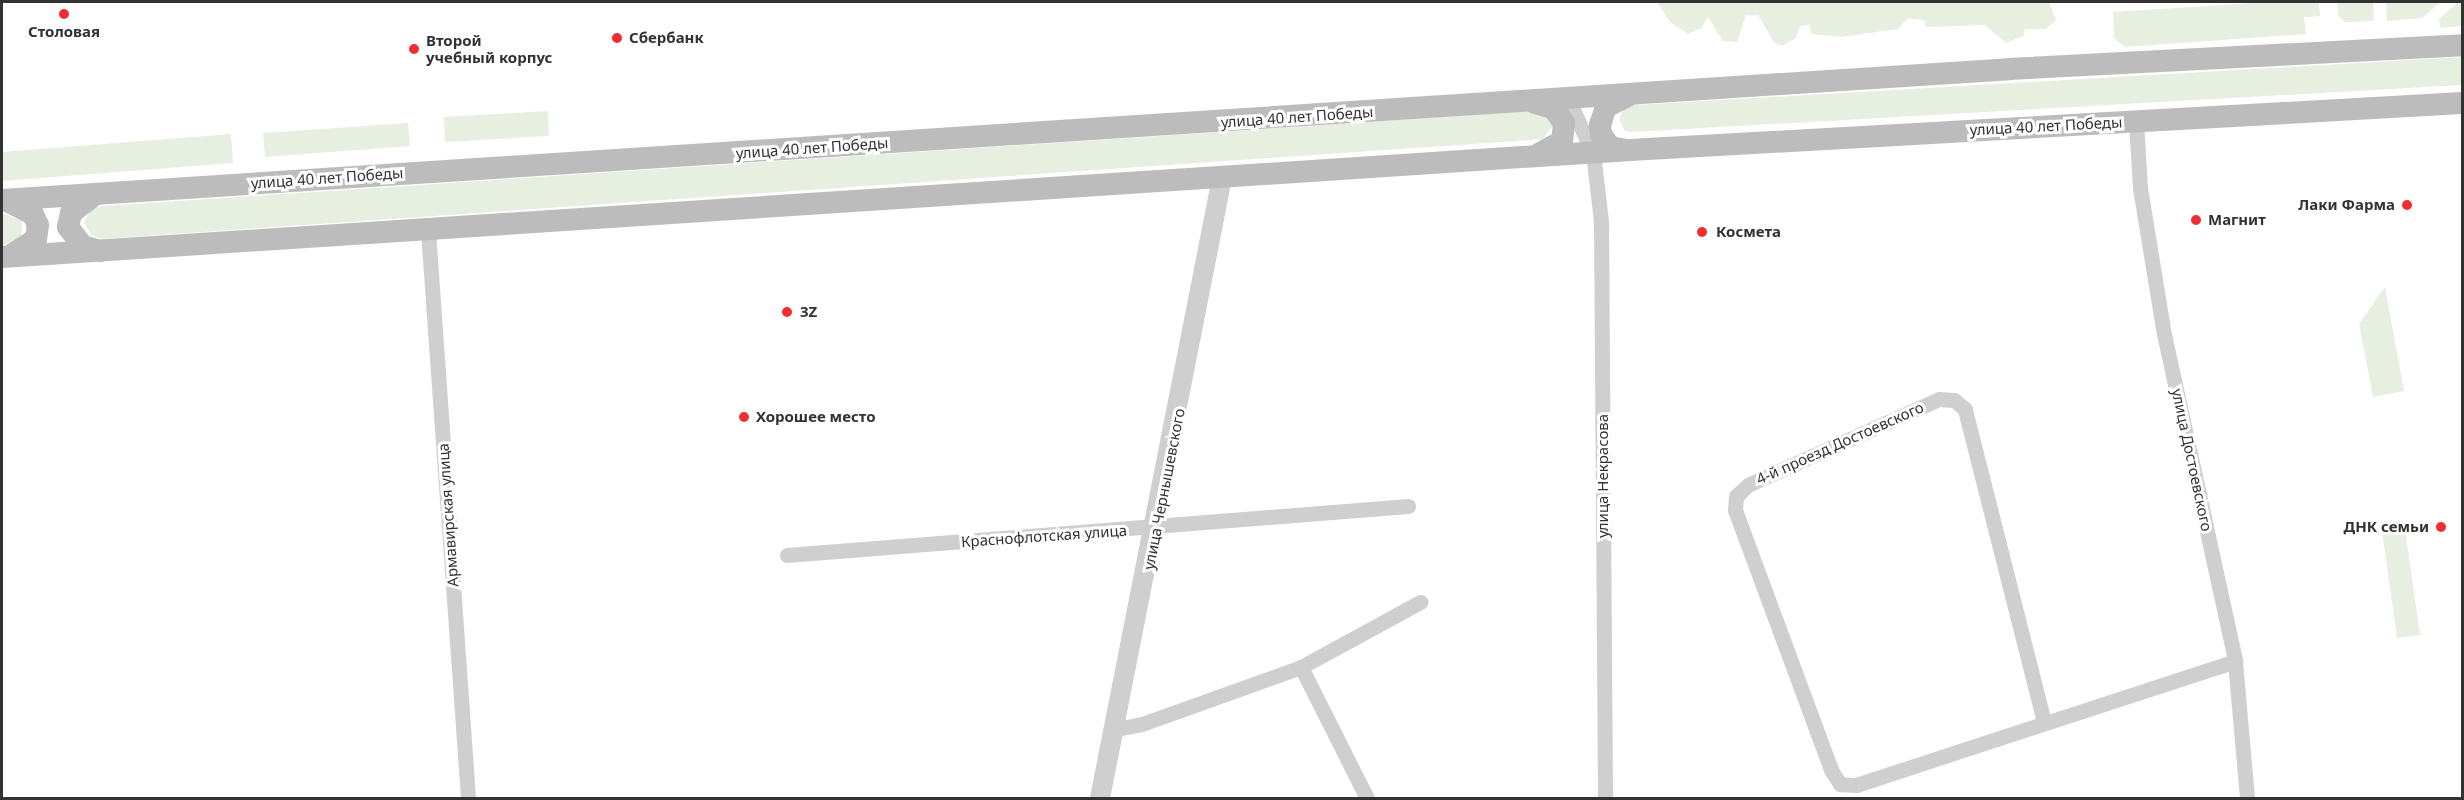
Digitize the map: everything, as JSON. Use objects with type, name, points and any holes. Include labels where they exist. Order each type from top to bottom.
[{"type":"main road","name":"улица 40 лет Победы","points":[[3,200],[2009,69],[2463,45]]},
{"type":"main road","name":"улица 40 лет Победы","points":[[1630,150],[1610,147],[1600,134],[1600,124],[1613,100],[1632,95]]},
{"type":"main road","name":"улица 40 лет Победы","points":[[1526,157],[1557,147],[1565,134],[1564,123],[1553,108],[1527,102]]},
{"type":"main road","name":"улица 40 лет Победы","points":[[5,257],[428,231],[1630,150],[2463,103]]},
{"type":"main road","points":[[96,194],[71,213],[68,227],[83,246],[100,251]]},
{"type":"main road","name":"улица 40 лет Победы","points":[[3,200],[33,214],[38,225],[36,239],[27,248],[5,257]]},
{"type":"street","points":[[1568,99],[1593,153]]},
{"type":"street","name":"улица Достоевского","points":[[2136,121],[2140,188],[2164,334],[2235,662],[2247,798]]},
{"type":"street","name":"улица Некрасова","points":[[1593,153],[1601,221],[1605,798]]},
{"type":"street","name":"улица Чернышевского","points":[[1100,798],[1156,527],[1222,178]]},
{"type":"street","name":"Армавирская улица","points":[[428,231],[468,798]]},
{"type":"street","name":"4-й проезд Достоевского","points":[[2044,722],[1965,409],[1954,400],[1939,399],[1748,485],[1736,496],[1735,510],[1831,770],[1840,784],[1856,785],[2044,722],[2235,662]]},
{"type":"street","name":"Краснофлотская улица","points":[[787,555],[1408,506]]},
{"type":"street","points":[[1116,729],[1142,724],[1301,667],[1420,602]]},
{"type":"street","points":[[1301,667],[1367,798]]},
{"type":"green space","points":[[1657,2],[2049,2],[2056,20],[2046,29],[2025,29],[2023,36],[2006,43],[1985,25],[1927,27],[1923,20],[1908,18],[1898,29],[1840,37],[1812,34],[1809,25],[1800,26],[1796,38],[1782,46],[1774,42],[1758,15],[1746,15],[1737,42],[1723,41],[1708,17],[1701,28],[1688,34],[1669,21]]},
{"type":"green space","points":[[2269,2],[2319,2],[2320,16],[2304,17],[2306,34],[2125,47],[2114,38],[2113,12]]},
{"type":"green space","points":[[2337,2],[2373,2],[2374,21],[2345,22],[2339,17]]},
{"type":"green space","points":[[2386,2],[2441,2],[2422,18],[2387,21]]},
{"type":"green space","points":[[2458,2],[2462,2],[2462,26],[2440,28],[2439,19]]},
{"type":"green space","points":[[2462,57],[2462,85],[1631,132],[1625,131],[1619,120],[1623,109],[1635,105]]},
{"type":"green space","points":[[548,111],[549,136],[445,142],[444,117]]},
{"type":"green space","points":[[1534,111],[1547,114],[1553,125],[1543,139],[102,239],[91,235],[84,222],[92,209],[103,206]]},
{"type":"green space","points":[[408,123],[410,146],[265,157],[263,133]]},
{"type":"green space","points":[[231,134],[233,163],[2,181],[2,152]]},
{"type":"green space","points":[[2,213],[22,221],[21,239],[11,244],[2,245]]},
{"type":"green space","points":[[2385,287],[2404,391],[2373,397],[2359,324]]},
{"type":"green space","points":[[2404,521],[2420,635],[2397,638],[2381,524]]},
{"type":"place","name":"Столовая","points":[[64,14]]},
{"type":"place","name":"Сбербанк","points":[[617,38]]},
{"type":"place","name":"Второй учебный корпус","points":[[414,49]]},
{"type":"place","name":"Лаки Фарма","points":[[2407,205]]},
{"type":"place","name":"Магнит","points":[[2196,220]]},
{"type":"place","name":"Космета","points":[[1702,232]]},
{"type":"place","name":"3Z","points":[[787,312]]},
{"type":"place","name":"Хорошее место","points":[[744,417]]},
{"type":"place","name":"ДНК семьи","points":[[2441,527]]}]
